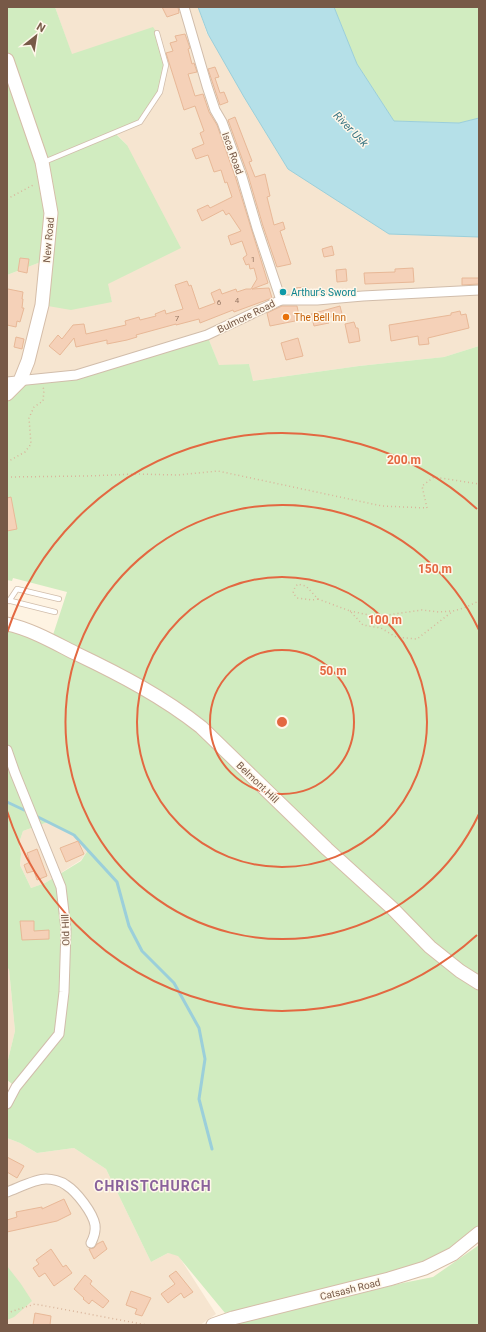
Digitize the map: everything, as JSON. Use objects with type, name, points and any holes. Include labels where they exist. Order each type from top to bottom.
[{"type":"main road","name":"New Road","points":[[7,60],[42,162],[51,213],[42,305],[28,361],[13,382],[7,394]]},
{"type":"main road","name":"Belmont Hill","points":[[7,624],[14,625],[51,641],[155,694],[179,709],[201,727],[327,849],[392,908],[430,947],[460,971],[479,983]]},
{"type":"main road","name":"Catsash Road","points":[[213,1325],[233,1318],[389,1279],[425,1268],[453,1254],[479,1233]]},
{"type":"street","name":"Isca Road","points":[[184,7],[207,86],[242,177],[281,300]]},
{"type":"street","name":"Bulmore Road","points":[[13,382],[76,375],[207,335],[281,300],[316,300],[479,290]]},
{"type":"street","name":"Old Hill","points":[[7,750],[61,887],[66,929],[64,992],[59,1034],[16,1087],[7,1104]]},
{"type":"street","points":[[7,1192],[44,1179],[55,1180],[66,1185],[74,1192],[93,1217],[95,1234],[91,1243]]},
{"type":"lane","points":[[42,162],[140,122],[160,92],[166,65],[157,33]]},
{"type":"lane","points":[[55,612],[8,600],[17,589],[59,599]]},
{"type":"path","points":[[7,199],[25,189]]},
{"type":"path","points":[[7,462],[26,452],[31,444],[29,418],[34,407],[43,401],[44,390],[39,379]]},
{"type":"path","points":[[7,477],[136,474],[178,475],[218,471],[382,506],[427,508],[422,486],[434,477],[479,484]]},
{"type":"path","points":[[318,599],[312,600],[297,598],[293,593],[295,587],[298,584],[306,586],[318,599],[350,611],[369,615],[387,615],[422,610],[439,612],[453,611],[479,601]]},
{"type":"path","points":[[350,611],[362,625],[381,628],[396,637],[418,639],[453,611]]},
{"type":"path","points":[[7,1313],[35,1304],[147,1325]]},
{"type":"shaded area","points":[[55,7],[198,7],[207,34],[389,234],[479,237],[479,346],[444,357],[359,366],[252,381],[249,364],[219,366],[207,335],[7,394],[7,275],[46,260],[112,302],[107,284],[127,145],[89,104]]},
{"type":"shaded area","points":[[48,822],[74,835],[88,850],[81,860],[45,883],[31,888],[20,865],[21,854],[19,843],[23,831]]},
{"type":"shaded area","points":[[7,968],[9,969],[15,1031],[7,1064]]},
{"type":"shaded area","points":[[7,1138],[20,1143],[37,1153],[74,1148],[106,1169],[151,1262],[168,1253],[178,1255],[216,1314],[200,1325],[7,1325]]},
{"type":"green space","points":[[7,7],[55,7],[72,54],[153,27],[157,33],[166,65],[160,92],[140,122],[115,133],[127,145],[181,248],[108,284],[112,302],[71,310],[42,305],[46,260],[7,275]]},
{"type":"green space","points":[[334,7],[479,7],[479,118],[459,123],[394,121],[357,64]]},
{"type":"green space","points":[[207,335],[219,365],[249,364],[253,381],[359,366],[444,357],[479,346],[479,1228],[452,1249],[423,1264],[225,1313],[178,1256],[168,1253],[151,1262],[106,1169],[74,1148],[37,1153],[20,1143],[7,1138],[7,1104],[16,1087],[7,1080],[7,1064],[15,1031],[9,969],[7,968],[7,624],[51,641],[67,592],[13,578],[12,581],[7,580],[7,394],[20,381],[76,375]],"holes":[[[48,822],[74,835],[88,850],[81,861],[45,883],[31,888],[20,865],[21,854],[19,843],[23,831]]]},
{"type":"green space","points":[[479,1245],[479,1325],[230,1325],[398,1284],[433,1277]]},
{"type":"green space","points":[[7,1266],[32,1301],[14,1317],[7,1320]]},
{"type":"water","name":"River Usk","points":[[198,7],[334,7],[357,64],[394,121],[459,123],[479,118],[479,237],[389,234],[288,169],[208,34]]},
{"type":"building","points":[[162,7],[178,7],[179,13],[167,17]]},
{"type":"building","points":[[185,34],[190,48],[188,49],[192,64],[194,63],[197,72],[188,74],[195,96],[203,94],[209,112],[217,125],[236,179],[268,283],[252,289],[269,288],[272,298],[234,312],[233,310],[200,323],[199,319],[176,324],[136,335],[137,337],[127,340],[107,344],[107,340],[76,347],[74,338],[60,355],[49,346],[58,335],[62,339],[73,325],[84,324],[86,334],[126,325],[125,321],[139,317],[140,320],[156,316],[155,314],[165,310],[166,314],[183,309],[175,285],[187,281],[189,286],[191,285],[199,309],[215,303],[211,293],[220,289],[222,294],[236,289],[237,292],[251,289],[257,279],[254,268],[250,269],[249,264],[246,265],[243,258],[247,255],[242,241],[231,245],[228,236],[241,231],[229,213],[226,215],[223,210],[202,221],[197,210],[208,205],[210,208],[232,197],[227,182],[225,183],[221,170],[214,172],[208,155],[196,159],[192,149],[204,144],[200,133],[204,131],[195,106],[184,110],[166,53],[173,51],[170,43],[177,41],[175,36]]},
{"type":"building","points":[[215,67],[219,77],[215,78],[220,93],[224,92],[228,102],[220,105],[208,69]]},
{"type":"building","points":[[235,117],[252,161],[249,162],[255,177],[265,174],[270,196],[267,197],[274,225],[283,222],[285,229],[280,231],[291,264],[277,267],[248,175],[228,120]]},
{"type":"building","points":[[332,246],[334,255],[324,257],[322,249]]},
{"type":"building","points":[[20,258],[29,259],[27,273],[18,271]]},
{"type":"building","points":[[413,268],[414,282],[365,284],[364,273],[395,272],[395,269]]},
{"type":"building","points":[[346,269],[347,281],[337,282],[336,270]]},
{"type":"building","points":[[462,278],[479,278],[479,284],[462,285]]},
{"type":"building","points":[[307,287],[308,294],[295,294],[294,288]]},
{"type":"building","points":[[8,289],[23,292],[22,308],[24,308],[20,322],[17,321],[16,327],[7,325]]},
{"type":"building","points":[[282,306],[297,306],[300,320],[270,326],[267,313]]},
{"type":"building","points":[[340,306],[342,314],[327,318],[329,323],[314,326],[311,314]]},
{"type":"building","points":[[460,311],[461,315],[466,314],[469,328],[428,338],[429,344],[419,345],[418,336],[391,341],[389,325],[451,315],[451,313]]},
{"type":"building","points":[[354,322],[356,328],[358,328],[360,341],[349,343],[345,324]]},
{"type":"building","points":[[16,337],[24,339],[22,349],[14,347]]},
{"type":"building","points":[[298,338],[303,356],[286,360],[281,343]]},
{"type":"building","points":[[11,497],[17,529],[7,531],[7,498]]},
{"type":"building","points":[[78,841],[84,854],[66,862],[60,848]]},
{"type":"building","points":[[37,849],[47,876],[37,880],[34,871],[27,873],[24,865],[30,862],[27,853]]},
{"type":"building","points":[[20,921],[34,921],[34,931],[49,930],[49,939],[22,940]]},
{"type":"building","points":[[7,1157],[24,1166],[17,1178],[7,1172]]},
{"type":"building","points":[[64,1199],[71,1214],[57,1221],[7,1232],[7,1220],[17,1217],[16,1212],[42,1207],[42,1209]]},
{"type":"building","points":[[103,1241],[107,1249],[94,1259],[89,1249],[94,1248],[97,1244]]},
{"type":"building","points":[[51,1249],[63,1267],[66,1265],[72,1273],[54,1286],[45,1273],[39,1277],[33,1268],[39,1264],[36,1260]]},
{"type":"building","points":[[176,1271],[193,1292],[184,1298],[181,1293],[168,1303],[161,1294],[175,1284],[169,1276]]},
{"type":"building","points":[[85,1275],[92,1281],[90,1284],[109,1301],[103,1308],[92,1300],[89,1304],[74,1289]]},
{"type":"building","points":[[131,1291],[151,1298],[142,1316],[135,1314],[137,1309],[126,1305]]},
{"type":"building","points":[[35,1313],[51,1316],[50,1325],[33,1325]]},
{"type":"waterway","points":[[7,802],[24,810]]},
{"type":"waterway","points":[[38,817],[74,835],[117,882],[129,926],[142,951],[174,983],[199,1028],[205,1059],[199,1099],[212,1149]]},
{"type":"place","name":"Arthur’s Sword","points":[[283,292]]},
{"type":"place","name":"The Bell Inn","points":[[286,317]]},
{"type":"district","name":"CHRISTCHURCH","points":[[153,1186]]}]
